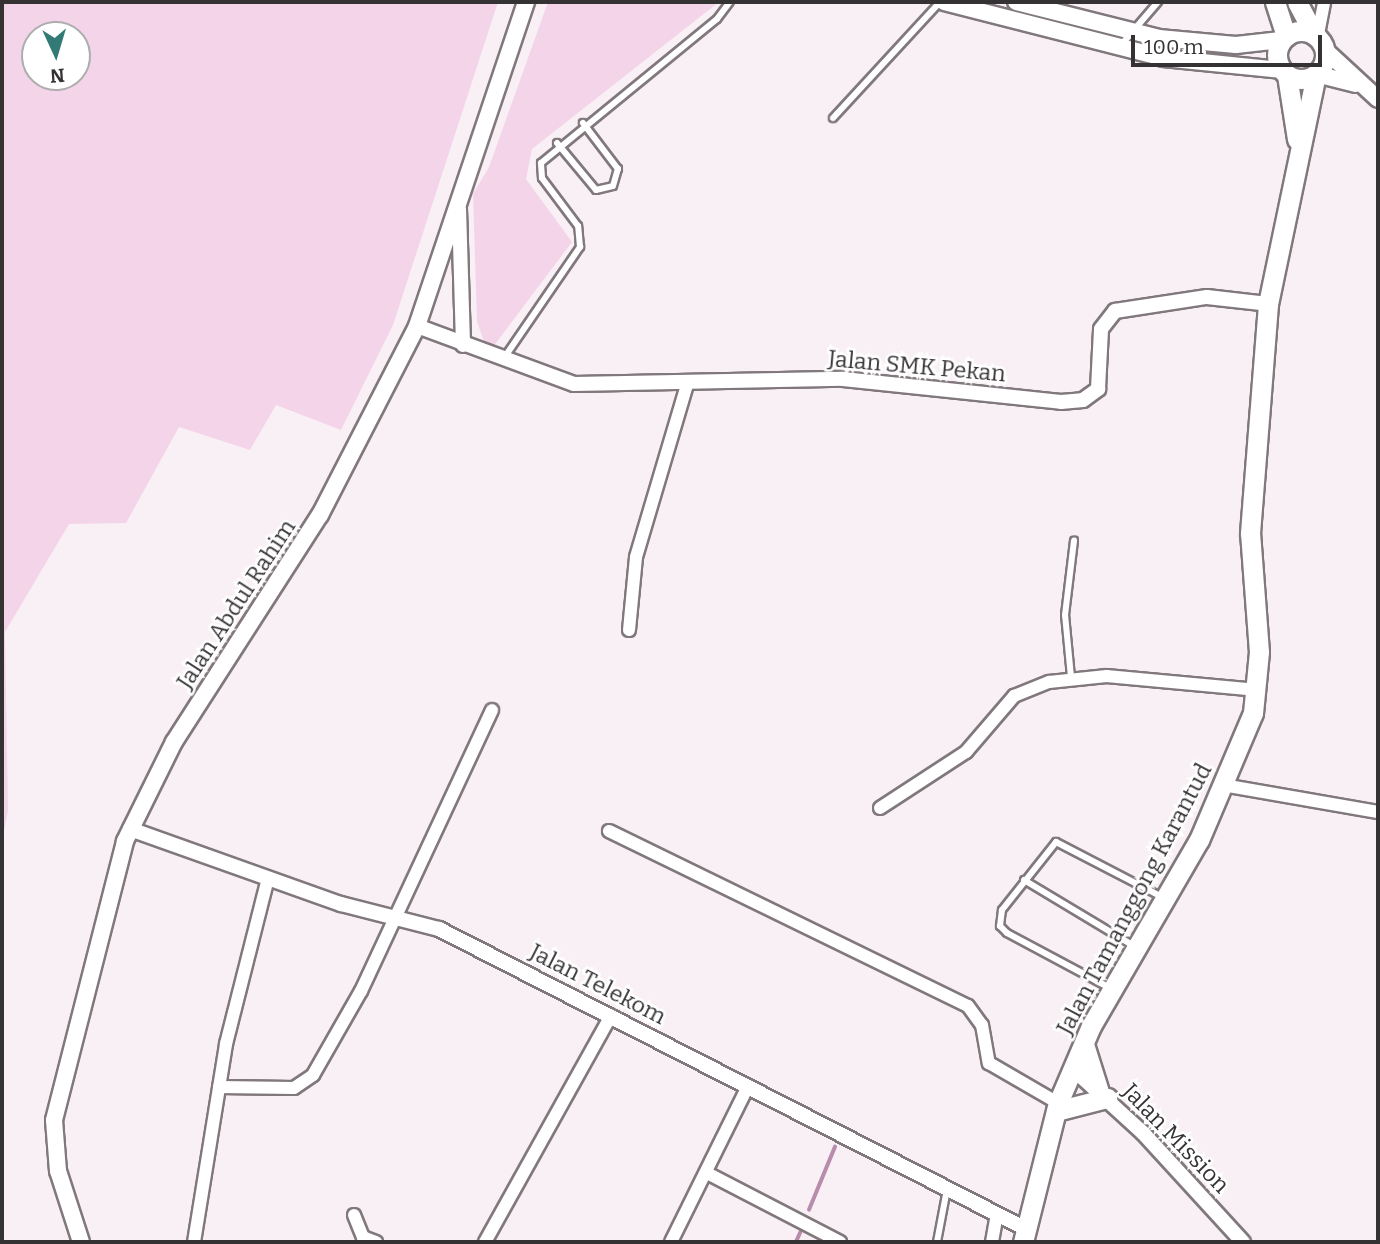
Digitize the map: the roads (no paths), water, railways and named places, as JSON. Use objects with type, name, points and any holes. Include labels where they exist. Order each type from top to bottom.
[{"type":"main road","name":"Jalan Abdul Rahim","points":[[81,1242],[58,1171],[54,1120],[130,829],[174,742],[320,515],[416,326],[526,2]]},
{"type":"main road","points":[[942,2],[1125,39],[1236,45],[1315,36]]},
{"type":"main road","points":[[1016,2],[1043,5],[1098,32]]},
{"type":"main road","name":"Jalan Tamanggong Karantud","points":[[1275,2],[1283,38],[1277,59],[1285,73],[1298,158]]},
{"type":"main road","points":[[1297,2],[1315,36],[1359,85],[1378,99]]},
{"type":"main road","name":"Jalan Tamanggong Karantud","points":[[1025,1236],[1057,1107],[1084,1044],[1110,988],[1165,899],[1246,739],[1257,690],[1251,533],[1268,304],[1316,74],[1315,36]]},
{"type":"main road","points":[[1125,39],[1163,58],[1285,73],[1316,74],[1359,85]]},
{"type":"main road","points":[[1057,1107],[1103,1095],[1084,1044]]},
{"type":"street","points":[[1315,36],[1316,18],[1324,2]]},
{"type":"street","points":[[458,204],[463,345]]},
{"type":"street","name":"Jalan SMK Pekan","points":[[416,326],[503,361],[574,384],[687,386],[843,379],[1073,401],[1098,389],[1101,329],[1115,311],[1185,298],[1268,304]]},
{"type":"street","points":[[629,630],[632,576],[687,386]]},
{"type":"street","points":[[880,808],[966,752],[1014,696],[1072,677],[1257,690]]},
{"type":"street","points":[[219,1087],[294,1088],[306,1082],[361,992],[392,915],[492,709]]},
{"type":"street","points":[[1223,785],[1378,812]]},
{"type":"street","name":"Jalan Telekom","points":[[130,829],[268,878],[458,938],[997,1214],[1025,1236]]},
{"type":"street","points":[[609,831],[968,1006],[982,1025],[989,1063],[1057,1107]]},
{"type":"street","points":[[194,1242],[219,1087],[268,878]]},
{"type":"street","points":[[485,1242],[611,1016]]},
{"type":"street","name":"Jalan Mission","points":[[1073,1069],[1103,1095],[1244,1242]]},
{"type":"street","points":[[671,1242],[748,1086]]},
{"type":"street","points":[[707,1173],[840,1242]]},
{"type":"street","points":[[992,1242],[997,1214]]},
{"type":"street","points":[[354,1215],[363,1237],[376,1242]]},
{"type":"lane","points":[[503,361],[580,247],[578,226],[540,173],[557,144],[717,19],[730,2]]},
{"type":"lane","points":[[833,118],[942,2]]},
{"type":"lane","points":[[1125,39],[1158,2]]},
{"type":"lane","points":[[557,144],[596,190],[613,186],[618,169],[583,123]]},
{"type":"lane","points":[[1072,677],[1065,614],[1074,541]]},
{"type":"lane","points":[[1110,988],[1000,926],[1002,910],[1050,845],[1061,842],[1165,899]]},
{"type":"lane","points":[[1024,880],[1134,947]]},
{"type":"lane","points":[[937,1242],[947,1189]]},
{"type":"waterway","points":[[809,1210],[835,1147]]},
{"type":"waterway","points":[[796,1242],[800,1233]]}]
